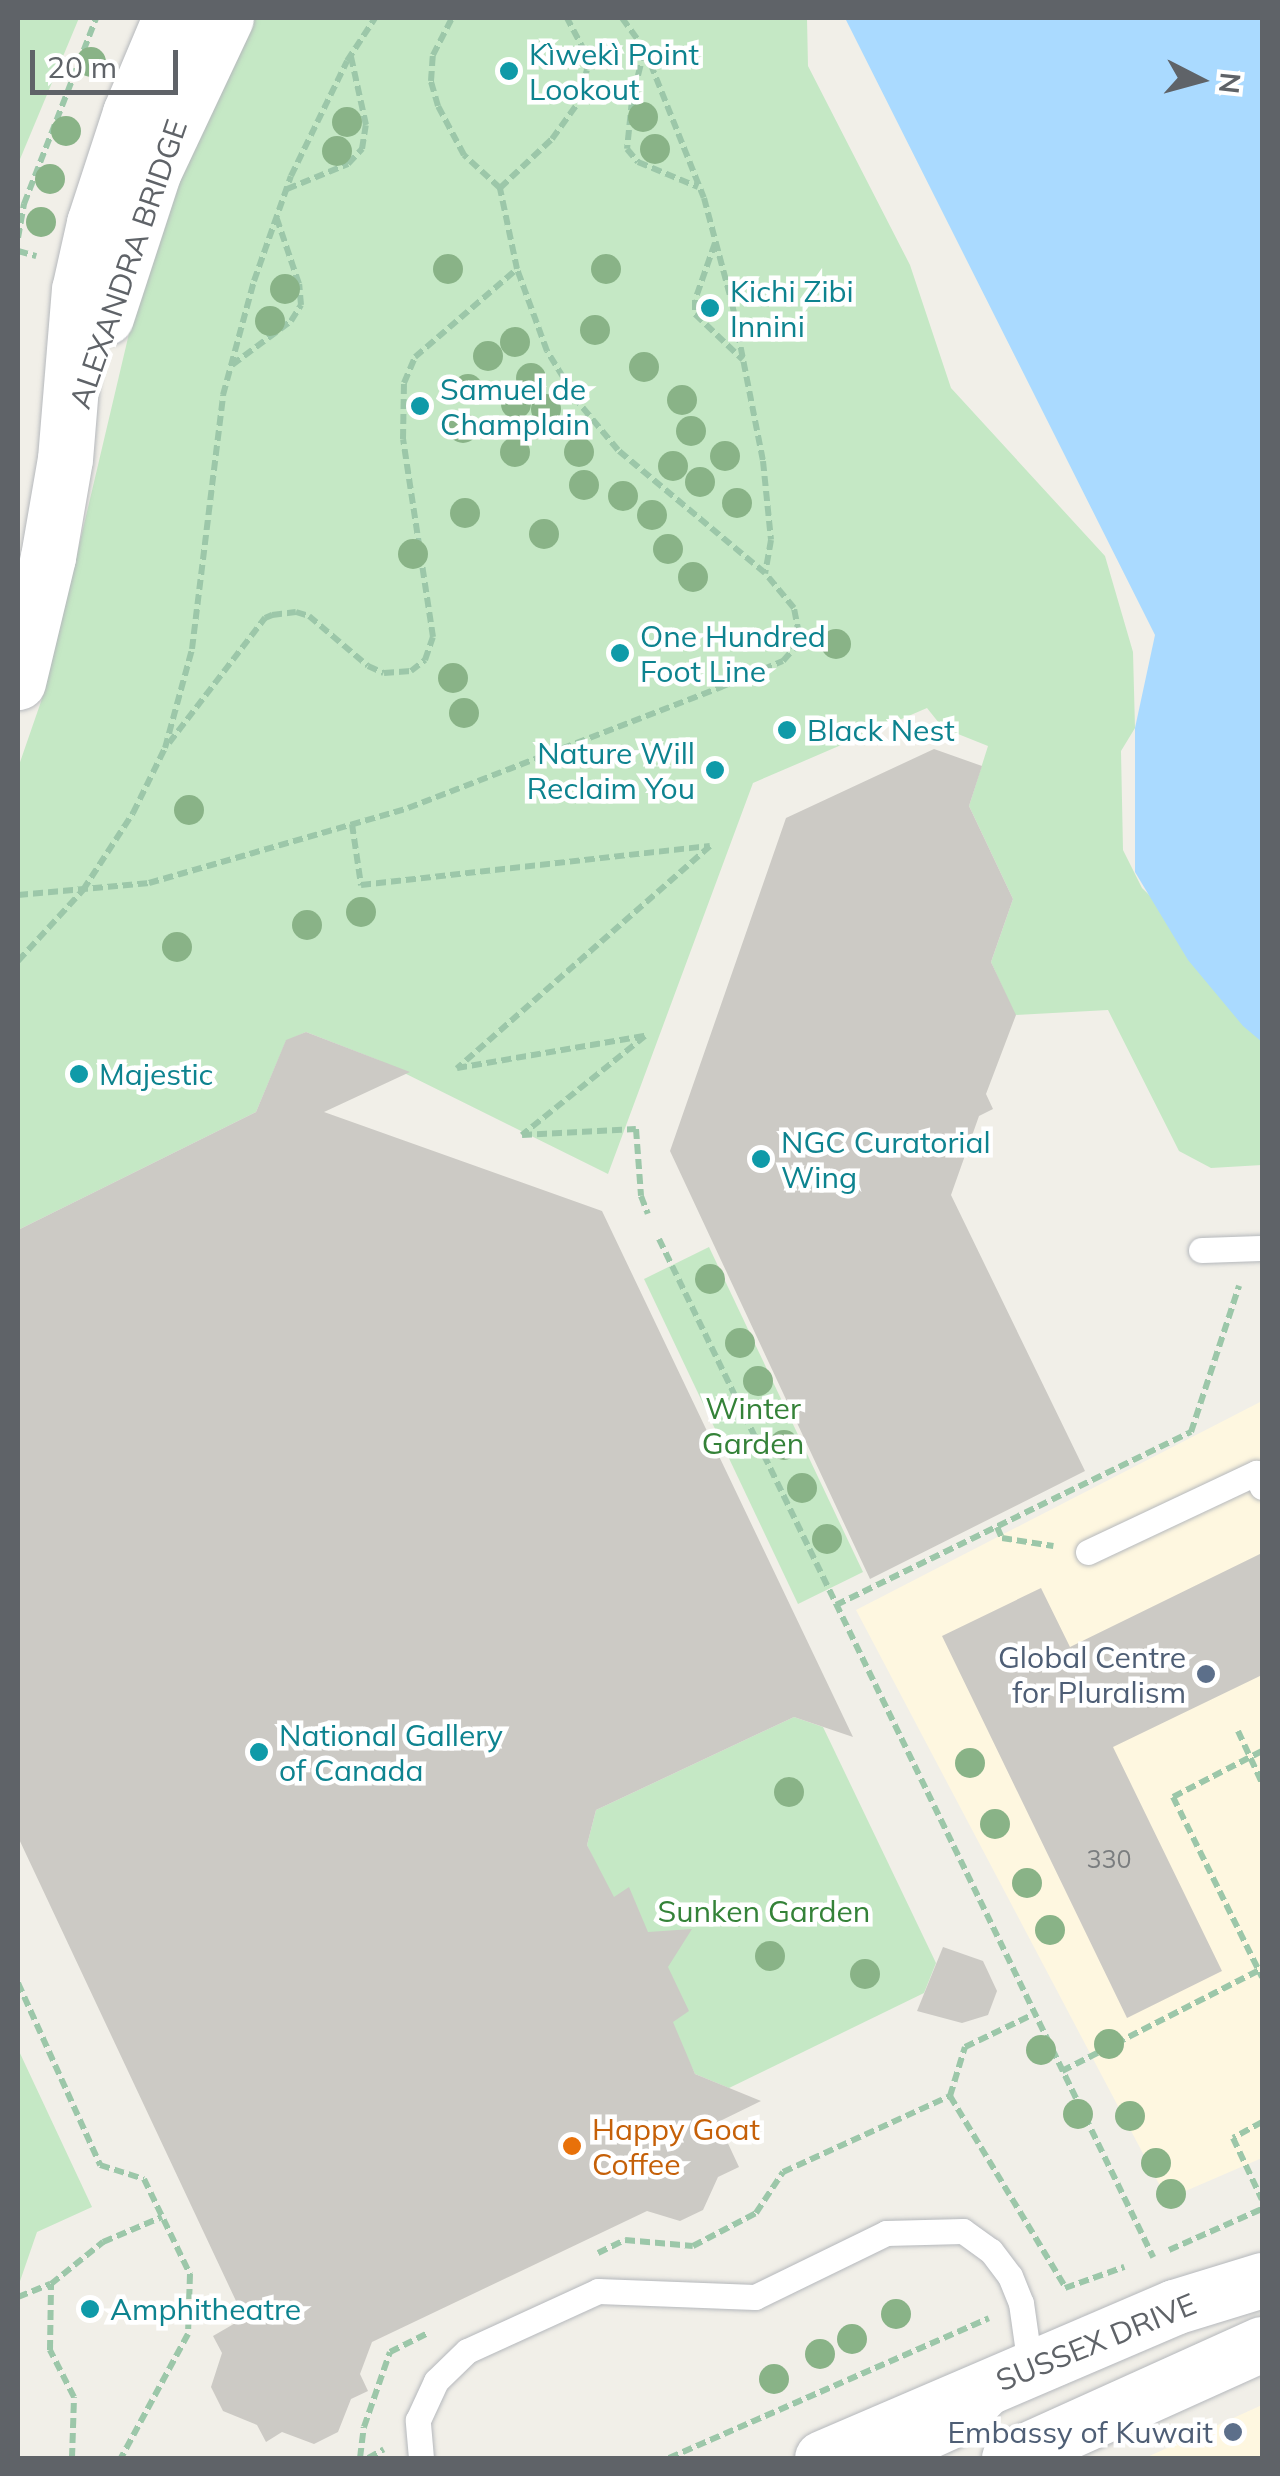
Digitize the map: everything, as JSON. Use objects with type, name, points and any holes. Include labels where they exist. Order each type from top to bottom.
[{"type":"main road","name":"ALEXANDRA BRIDGE","points":[[18,682],[45,573],[64,459],[79,290],[94,224],[130,113],[170,18]]},
{"type":"main road","name":"ALEXANDRA BRIDGE","points":[[64,459],[153,173],[226,18]]},
{"type":"main road","name":"SUSSEX DRIVE","points":[[822,2458],[1174,2307],[1262,2280]]},
{"type":"main road","points":[[1009,2458],[1262,2344]]},
{"type":"lane","points":[[1201,1250],[1257,1248]]},
{"type":"lane","points":[[1088,1552],[1256,1473],[1262,1487]]},
{"type":"lane","points":[[421,2458],[418,2420],[436,2381],[467,2351],[598,2291],[755,2297],[886,2233],[934,2228],[963,2230],[992,2252],[1010,2276],[1021,2303],[1030,2366],[964,2431],[905,2458]]},
{"type":"path","points":[[18,238],[24,204],[96,18]]},
{"type":"path","points":[[165,748],[192,650],[223,396],[231,366],[286,189],[351,57],[375,18]]},
{"type":"path","points":[[18,896],[149,882],[408,808],[782,661],[794,648],[798,620],[764,573],[618,450],[579,403],[547,352],[517,269],[500,188],[464,155],[438,106],[431,81],[433,55],[452,18]]},
{"type":"path","points":[[500,188],[552,138],[578,103],[587,70],[585,52],[567,18]]},
{"type":"path","points":[[622,18],[645,50],[716,242],[763,461],[770,540],[764,573]]},
{"type":"path","points":[[645,50],[632,100],[627,149],[638,162],[699,188]]},
{"type":"path","points":[[286,189],[348,164],[362,149],[366,125],[351,57]]},
{"type":"path","points":[[231,366],[291,321],[301,305],[299,284],[276,218]]},
{"type":"path","points":[[716,242],[695,300],[695,314],[744,360]]},
{"type":"path","points":[[18,961],[83,890],[132,813],[165,748],[265,618],[296,612],[309,616],[368,666],[384,673],[411,671],[424,660],[434,637],[404,439],[404,383],[415,357],[517,269]]},
{"type":"path","points":[[352,824],[360,885],[710,846],[457,1068],[644,1036],[522,1135],[636,1129],[641,1196],[648,1214]]},
{"type":"path","points":[[659,1239],[1153,2257]]},
{"type":"path","points":[[836,1605],[1191,1432],[1257,1248]]},
{"type":"path","points":[[997,1527],[1002,1538],[1088,1552]]},
{"type":"path","points":[[1238,1731],[1262,1783]]},
{"type":"path","points":[[1062,2072],[1261,1972],[1173,1798],[1262,1751]]},
{"type":"path","points":[[18,1983],[100,2165],[144,2179],[190,2274],[188,2334],[121,2458]]},
{"type":"path","points":[[1034,2014],[964,2047],[950,2096],[1066,2288]]},
{"type":"path","points":[[591,2256],[625,2240],[693,2246],[756,2213],[783,2172],[950,2096]]},
{"type":"path","points":[[1262,2122],[1232,2138],[1262,2200]]},
{"type":"path","points":[[670,2458],[1021,2303],[1153,2257],[1262,2209]]},
{"type":"path","points":[[18,2297],[51,2284],[103,2242],[162,2218]]},
{"type":"path","points":[[51,2284],[50,2350],[74,2397],[72,2458]]},
{"type":"path","points":[[360,2458],[364,2427],[390,2352],[440,2328]]},
{"type":"shaded area","points":[[1262,1401],[1262,2158],[1167,2199],[856,1610]]},
{"type":"shaded area","name":"Embassy of Kuwait","points":[[1262,2405],[1262,2458],[1145,2458]]},
{"type":"green space","points":[[18,18],[79,18],[18,164]]},
{"type":"green space","points":[[253,18],[807,18],[808,66],[910,265],[951,388],[1105,556],[1133,652],[1135,728],[1121,751],[1123,850],[1142,888],[1262,1005],[1262,1165],[1211,1168],[1179,1151],[1108,1010],[1015,1015],[991,962],[1013,899],[969,806],[988,746],[943,728],[927,708],[753,783],[608,1174],[378,1060],[306,1032],[286,1041],[256,1112],[18,1230],[18,768],[45,690],[135,308],[185,138]]},
{"type":"green space","name":"Winter Garden","points":[[709,1247],[863,1572],[798,1604],[644,1279]]},
{"type":"green space","name":"Sunken Garden","points":[[794,1717],[823,1727],[936,1963],[924,1993],[729,2088],[695,2074],[587,1845],[596,1810]]},
{"type":"green space","points":[[18,2049],[92,2207],[37,2232],[18,2287]]},
{"type":"water","points":[[845,18],[1262,18],[1262,1042],[1243,1026],[1188,960],[1135,872],[1135,728],[1155,635]]},
{"type":"building","name":"NGC Curatorial Wing","points":[[934,749],[982,766],[969,806],[1013,899],[991,962],[1016,1015],[986,1094],[993,1109],[979,1116],[951,1195],[1085,1471],[870,1579],[670,1151],[786,818]]},
{"type":"building","name":"National Gallery of Canada","points":[[306,1032],[410,1072],[324,1112],[602,1211],[853,1737],[794,1717],[596,1810],[587,1845],[614,1897],[629,1887],[648,1932],[692,1929],[668,1967],[689,2011],[673,2022],[695,2074],[761,2101],[718,2122],[739,2167],[718,2177],[703,2210],[680,2221],[647,2211],[372,2342],[360,2374],[368,2391],[351,2399],[338,2432],[314,2444],[282,2432],[266,2442],[257,2425],[223,2411],[211,2387],[222,2353],[213,2336],[244,2318],[18,1837],[18,1230],[256,1112],[286,1040]]},
{"type":"building","name":"Global Centre for Pluralism","points":[[1262,1553],[1262,1675],[1113,1747],[1222,1971],[1127,2018],[942,1636],[1041,1588],[1070,1647]]},
{"type":"building","points":[[943,1947],[983,1961],[997,1991],[988,2015],[962,2023],[917,2011]]},
{"type":"place","name":"Kìwekì Point Lookout","points":[[509,71]]},
{"type":"place","name":"Kichi Zibi Innini","points":[[710,308]]},
{"type":"place","name":"Samuel de Champlain","points":[[420,406]]},
{"type":"place","name":"One Hundred Foot Line","points":[[620,653]]},
{"type":"place","name":"Black Nest","points":[[787,730]]},
{"type":"place","name":"Nature Will Reclaim You","points":[[715,770]]},
{"type":"place","name":"Majestic","points":[[79,1074]]},
{"type":"place","name":"NGC Curatorial Wing","points":[[761,1159]]},
{"type":"place","name":"Global Centre for Pluralism","points":[[1206,1674]]},
{"type":"place","name":"National Gallery of Canada","points":[[259,1752]]},
{"type":"place","name":"Happy Goat Coffee","points":[[572,2146]]},
{"type":"place","name":"Amphitheatre","points":[[90,2309]]},
{"type":"place","name":"Embassy of Kuwait","points":[[1233,2432]]}]
